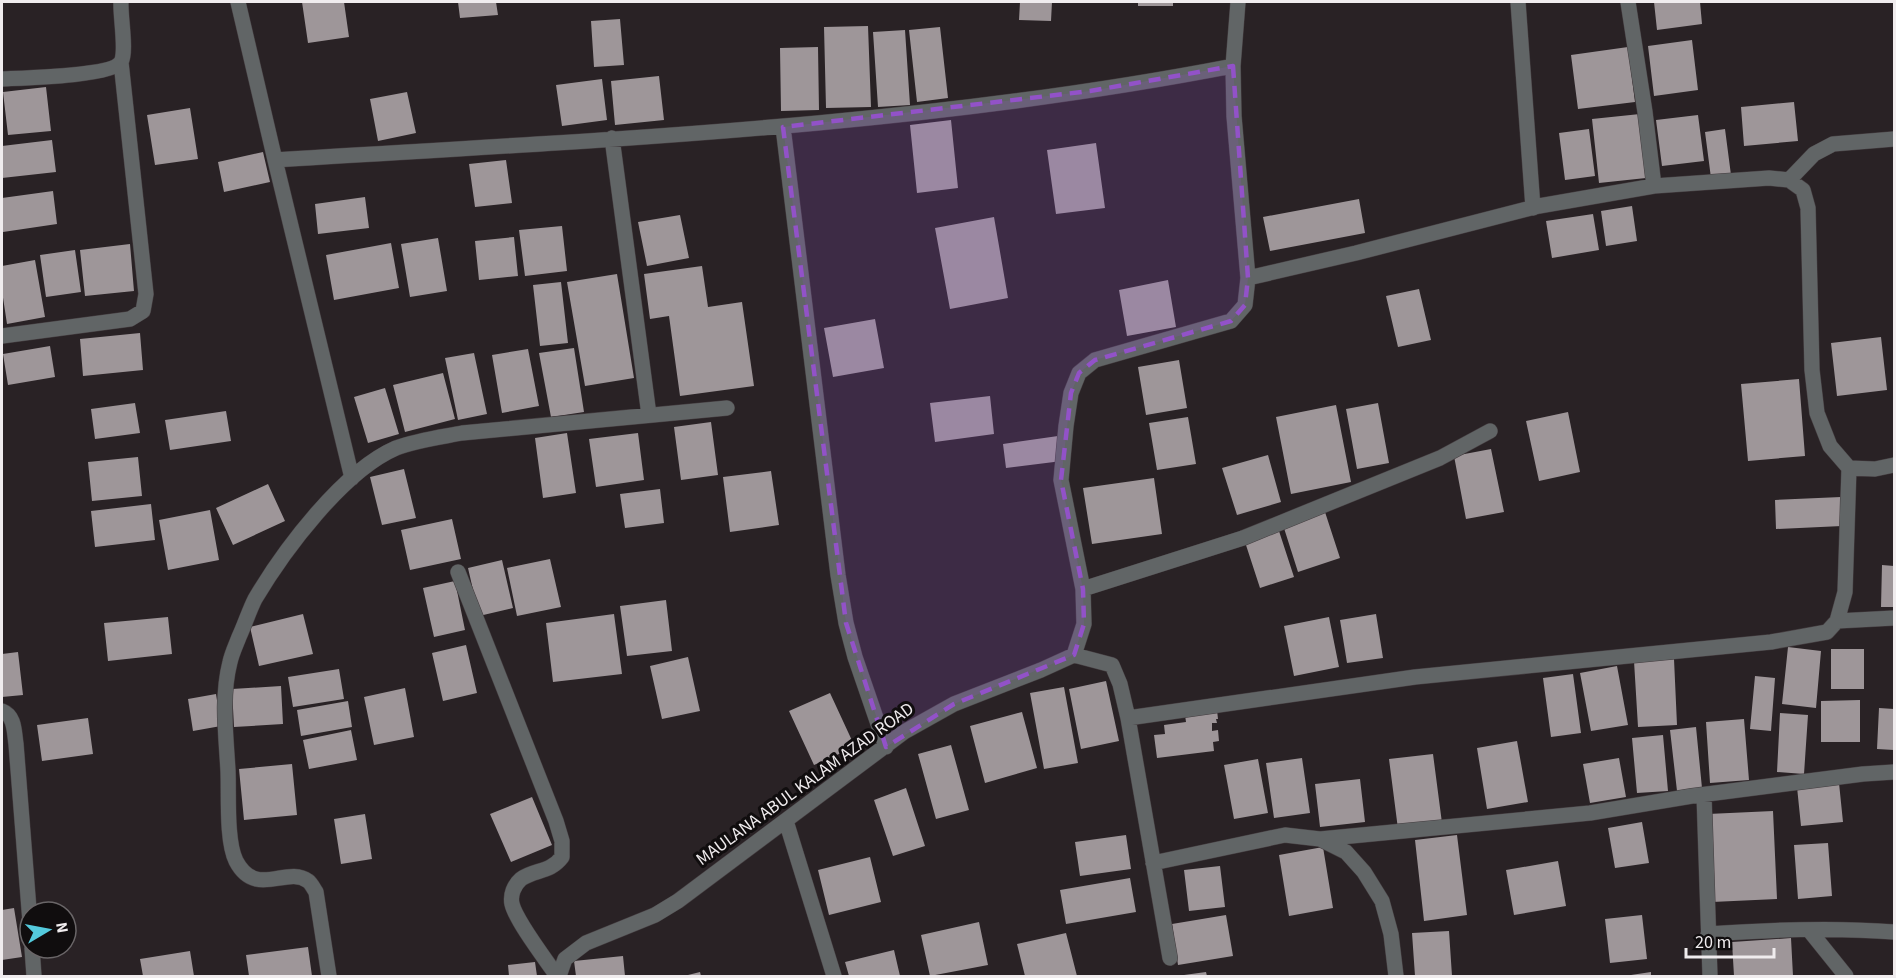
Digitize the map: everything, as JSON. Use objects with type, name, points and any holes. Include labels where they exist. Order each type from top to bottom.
[{"type":"street","points":[[2,336],[130,319],[143,311],[146,294],[121,62],[123,43],[120,2]]},
{"type":"street","points":[[238,2],[352,478]]},
{"type":"street","points":[[1170,958],[1120,684],[1112,665],[1074,655],[1084,624],[1083,589],[1061,480],[1071,393],[1079,373],[1095,360],[1232,321],[1245,305],[1248,278],[1234,116],[1233,66],[1238,2]]},
{"type":"street","points":[[1518,2],[1533,208]]},
{"type":"street","points":[[1628,2],[1654,186]]},
{"type":"street","points":[[2,79],[92,73],[109,70],[121,62]]},
{"type":"street","points":[[275,160],[783,126],[1090,91],[1233,66]]},
{"type":"street","points":[[783,126],[844,613],[855,657],[886,747]]},
{"type":"street","points":[[612,138],[649,415]]},
{"type":"street","points":[[1789,180],[1814,154],[1833,144],[1894,139]]},
{"type":"street","points":[[1128,718],[1414,678],[1770,642],[1827,633],[1837,621],[1845,592],[1849,468],[1830,446],[1817,413],[1812,370],[1808,208],[1803,190],[1789,180],[1768,178],[1654,186],[1533,208],[1248,278]]},
{"type":"street","points":[[328,976],[316,892],[308,881],[297,877],[253,879],[243,872],[235,858],[230,833],[226,681],[230,660],[254,601],[279,562],[330,498],[373,462],[396,448],[426,439],[462,433],[728,408]]},
{"type":"street","points":[[1083,589],[1243,538],[1440,458],[1490,431]]},
{"type":"street","points":[[1849,468],[1875,469],[1894,465]]},
{"type":"street","points":[[458,572],[562,841],[562,857],[555,866],[522,878],[513,889],[512,903],[518,918],[558,976]]},
{"type":"street","points":[[1837,621],[1894,618]]},
{"type":"street","name":"MAULANA ABUL KALAM AZAD ROAD","points":[[558,976],[565,959],[586,943],[655,915],[678,901],[904,732],[954,704],[1074,655]]},
{"type":"street","points":[[2,711],[13,720],[28,900]]},
{"type":"street","points":[[1153,863],[1285,835],[1320,839],[1590,813],[1704,795],[1894,771]]},
{"type":"street","points":[[1704,795],[1710,976]]},
{"type":"street","points":[[786,821],[834,976]]},
{"type":"street","points":[[1320,839],[1346,852],[1364,872],[1382,901],[1392,934],[1396,976]]},
{"type":"street","points":[[1708,934],[1858,929],[1894,932]]},
{"type":"street","points":[[1809,930],[1846,976]]},
{"type":"street","points":[[33,960],[34,976]]},
{"type":"highlighted area","points":[[1233,66],[1248,278],[1245,305],[1231,321],[1095,360],[1079,373],[1071,393],[1061,480],[1083,589],[1084,624],[1074,655],[954,704],[886,747],[846,623],[783,127],[1090,91]]},
{"type":"building","points":[[302,2],[344,2],[349,37],[308,43]]},
{"type":"building","points":[[458,2],[496,2],[498,15],[460,18]]},
{"type":"building","points":[[1020,2],[1052,2],[1051,21],[1019,20]]},
{"type":"building","points":[[1138,2],[1173,2],[1173,6],[1138,6]]},
{"type":"building","points":[[1654,2],[1700,2],[1702,24],[1657,30]]},
{"type":"building","points":[[620,19],[624,65],[594,67],[591,21]]},
{"type":"building","points":[[868,26],[871,107],[826,108],[824,27]]},
{"type":"building","points":[[940,27],[948,98],[917,102],[909,30]]},
{"type":"building","points":[[905,30],[910,105],[878,107],[873,32]]},
{"type":"building","points":[[1692,40],[1698,90],[1654,96],[1648,46]]},
{"type":"building","points":[[818,47],[819,110],[781,111],[780,48]]},
{"type":"building","points":[[1628,47],[1635,102],[1578,109],[1571,55]]},
{"type":"building","points":[[659,76],[664,120],[615,125],[611,81]]},
{"type":"building","points":[[602,79],[607,120],[562,126],[556,85]]},
{"type":"building","points":[[46,87],[51,131],[8,135],[3,92]]},
{"type":"building","points":[[407,92],[416,133],[378,141],[370,99]]},
{"type":"building","points":[[1794,102],[1798,141],[1744,146],[1741,107]]},
{"type":"building","points":[[190,108],[198,159],[155,165],[147,115]]},
{"type":"building","points":[[1640,114],[1646,178],[1599,183],[1592,119]]},
{"type":"building","points":[[1698,115],[1704,161],[1662,166],[1656,120]]},
{"type":"building","points":[[951,120],[958,188],[917,193],[910,125]]},
{"type":"building","points":[[1589,129],[1595,176],[1565,180],[1559,133]]},
{"type":"building","points":[[1725,129],[1731,175],[1711,178],[1705,132]]},
{"type":"building","points":[[52,140],[56,172],[2,178],[2,146]]},
{"type":"building","points":[[1096,143],[1105,208],[1056,214],[1047,150]]},
{"type":"building","points":[[263,152],[270,182],[224,192],[218,162]]},
{"type":"building","points":[[506,160],[512,203],[475,207],[469,164]]},
{"type":"building","points":[[53,191],[57,224],[3,232],[2,198]]},
{"type":"building","points":[[365,197],[369,228],[318,234],[315,204]]},
{"type":"building","points":[[1359,199],[1365,233],[1270,251],[1263,217]]},
{"type":"building","points":[[1632,206],[1637,241],[1606,246],[1601,211]]},
{"type":"building","points":[[1593,214],[1599,250],[1552,258],[1546,221]]},
{"type":"building","points":[[680,215],[689,258],[647,266],[638,222]]},
{"type":"building","points":[[994,217],[1008,298],[950,309],[935,228]]},
{"type":"building","points":[[562,226],[567,271],[525,276],[519,230]]},
{"type":"building","points":[[514,237],[518,276],[479,280],[475,241]]},
{"type":"building","points":[[438,238],[447,291],[410,297],[401,244]]},
{"type":"building","points":[[391,243],[399,288],[334,300],[326,255]]},
{"type":"building","points":[[130,244],[134,291],[85,296],[80,250]]},
{"type":"building","points":[[75,250],[81,292],[46,297],[40,255]]},
{"type":"building","points":[[35,260],[45,317],[7,324],[2,291],[2,266]]},
{"type":"building","points":[[702,266],[708,307],[742,302],[754,386],[680,396],[669,316],[650,319],[644,274]]},
{"type":"building","points":[[617,274],[634,378],[585,386],[567,282]]},
{"type":"building","points":[[1168,280],[1176,327],[1127,336],[1119,290]]},
{"type":"building","points":[[561,282],[568,343],[540,346],[533,285]]},
{"type":"building","points":[[1419,289],[1431,340],[1398,347],[1386,296]]},
{"type":"building","points":[[875,319],[884,368],[833,377],[824,328]]},
{"type":"building","points":[[140,333],[143,370],[83,376],[80,339]]},
{"type":"building","points":[[1881,337],[1887,390],[1837,396],[1831,343]]},
{"type":"building","points":[[50,346],[55,377],[8,385],[3,354]]},
{"type":"building","points":[[574,348],[584,412],[551,417],[539,353]]},
{"type":"building","points":[[528,349],[539,406],[502,413],[492,355]]},
{"type":"building","points":[[474,353],[487,414],[458,420],[445,358]]},
{"type":"building","points":[[1179,360],[1187,408],[1146,415],[1138,367]]},
{"type":"building","points":[[443,373],[455,419],[405,432],[393,385]]},
{"type":"building","points":[[1799,379],[1805,456],[1748,461],[1741,384]]},
{"type":"building","points":[[385,388],[399,434],[368,443],[354,397]]},
{"type":"building","points":[[990,396],[994,434],[935,442],[930,403]]},
{"type":"building","points":[[135,403],[140,433],[95,439],[91,409]]},
{"type":"building","points":[[1378,403],[1389,463],[1357,469],[1346,409]]},
{"type":"building","points":[[1336,405],[1351,482],[1291,494],[1276,417]]},
{"type":"building","points":[[226,411],[231,441],[170,450],[165,420]]},
{"type":"building","points":[[1568,412],[1580,472],[1539,481],[1526,421]]},
{"type":"building","points":[[1188,417],[1196,464],[1157,470],[1149,423]]},
{"type":"building","points":[[711,422],[718,475],[681,480],[674,427]]},
{"type":"building","points":[[567,433],[576,493],[543,498],[535,438]]},
{"type":"building","points":[[638,433],[644,480],[596,487],[589,439]]},
{"type":"building","points":[[1058,436],[1062,461],[1006,468],[1003,444]]},
{"type":"building","points":[[1491,449],[1504,512],[1466,519],[1454,456]]},
{"type":"building","points":[[1268,455],[1281,502],[1237,515],[1222,468]]},
{"type":"building","points":[[138,457],[142,496],[92,501],[88,462]]},
{"type":"building","points":[[404,469],[416,518],[382,525],[370,477]]},
{"type":"building","points":[[771,471],[779,525],[730,532],[723,477]]},
{"type":"building","points":[[1154,478],[1162,534],[1092,544],[1083,488]]},
{"type":"building","points":[[268,484],[285,521],[233,545],[216,508]]},
{"type":"building","points":[[660,489],[664,523],[625,528],[620,494]]},
{"type":"building","points":[[1841,497],[1842,526],[1776,529],[1775,500]]},
{"type":"building","points":[[151,504],[155,540],[95,547],[91,511]]},
{"type":"building","points":[[210,510],[219,560],[168,570],[159,520]]},
{"type":"building","points":[[1325,512],[1340,558],[1298,572],[1283,525]]},
{"type":"building","points":[[452,519],[461,559],[410,570],[401,530]]},
{"type":"building","points":[[1279,531],[1294,577],[1260,588],[1245,542]]},
{"type":"building","points":[[550,559],[561,607],[517,616],[507,568]]},
{"type":"building","points":[[502,560],[513,608],[479,616],[468,568]]},
{"type":"building","points":[[1882,565],[1894,566],[1894,607],[1881,607]]},
{"type":"building","points":[[455,581],[465,630],[434,637],[423,588]]},
{"type":"building","points":[[666,600],[672,651],[627,656],[620,606]]},
{"type":"building","points":[[303,614],[313,654],[259,666],[250,627]]},
{"type":"building","points":[[614,614],[622,674],[553,682],[546,623]]},
{"type":"building","points":[[1376,614],[1383,658],[1347,663],[1340,620]]},
{"type":"building","points":[[168,617],[172,654],[108,661],[104,623]]},
{"type":"building","points":[[1329,617],[1339,667],[1294,676],[1284,626]]},
{"type":"building","points":[[466,645],[477,693],[443,701],[432,653]]},
{"type":"building","points":[[1788,647],[1821,651],[1816,708],[1782,704]]},
{"type":"building","points":[[1831,649],[1864,649],[1864,689],[1831,689]]},
{"type":"building","points":[[18,652],[23,695],[2,697],[2,654]]},
{"type":"building","points":[[688,657],[700,711],[662,719],[650,666]]},
{"type":"building","points":[[1674,659],[1677,725],[1638,727],[1634,661]]},
{"type":"building","points":[[1617,666],[1628,725],[1591,731],[1580,673]]},
{"type":"building","points":[[339,669],[344,699],[293,707],[288,677]]},
{"type":"building","points":[[1573,674],[1581,733],[1551,737],[1543,678]]},
{"type":"building","points":[[1755,676],[1775,678],[1771,731],[1750,729]]},
{"type":"building","points":[[1106,681],[1119,741],[1081,749],[1069,689]]},
{"type":"building","points":[[281,686],[283,724],[234,727],[232,689]]},
{"type":"building","points":[[1064,687],[1078,763],[1044,769],[1030,693]]},
{"type":"building","points":[[405,688],[414,737],[374,745],[364,697]]},
{"type":"building","points":[[830,693],[855,747],[814,765],[789,711]]},
{"type":"building","points":[[216,694],[221,726],[193,731],[188,699]]},
{"type":"building","points":[[1860,700],[1860,742],[1821,742],[1821,701]]},
{"type":"building","points":[[348,701],[352,727],[301,736],[297,710]]},
{"type":"building","points":[[1879,708],[1894,709],[1894,750],[1877,749]]},
{"type":"building","points":[[1217,710],[1218,719],[1216,719],[1217,723],[1212,723],[1212,731],[1218,730],[1219,741],[1213,742],[1214,751],[1157,758],[1154,735],[1165,734],[1164,725],[1186,722],[1185,715]]},
{"type":"building","points":[[1022,712],[1037,768],[985,783],[970,726]]},
{"type":"building","points":[[1780,713],[1808,715],[1804,774],[1777,772]]},
{"type":"building","points":[[88,718],[93,754],[42,761],[37,725]]},
{"type":"building","points":[[1744,719],[1749,780],[1710,783],[1706,722]]},
{"type":"building","points":[[1696,727],[1702,788],[1677,791],[1670,730]]},
{"type":"building","points":[[351,730],[357,760],[309,769],[303,740]]},
{"type":"building","points":[[1663,735],[1668,791],[1637,793],[1632,738]]},
{"type":"building","points":[[1517,741],[1528,802],[1487,809],[1477,748]]},
{"type":"building","points":[[951,745],[969,810],[936,819],[918,754]]},
{"type":"building","points":[[1433,754],[1442,823],[1398,829],[1389,759]]},
{"type":"building","points":[[1302,758],[1310,813],[1274,818],[1266,763]]},
{"type":"building","points":[[1619,758],[1626,797],[1590,803],[1583,764]]},
{"type":"building","points":[[1258,759],[1268,813],[1234,819],[1224,765]]},
{"type":"building","points":[[292,764],[297,815],[244,820],[239,769]]},
{"type":"building","points":[[1360,779],[1365,822],[1320,827],[1315,784]]},
{"type":"building","points":[[1839,783],[1843,822],[1801,826],[1797,787]]},
{"type":"building","points":[[906,788],[925,846],[893,856],[874,800]]},
{"type":"building","points":[[532,797],[552,845],[511,862],[490,814]]},
{"type":"building","points":[[1773,811],[1777,899],[1712,902],[1708,814]]},
{"type":"building","points":[[365,814],[372,859],[341,864],[334,819]]},
{"type":"building","points":[[1642,822],[1649,863],[1615,868],[1608,828]]},
{"type":"building","points":[[1126,835],[1131,869],[1080,876],[1075,842]]},
{"type":"building","points":[[1457,835],[1467,915],[1424,921],[1415,840]]},
{"type":"building","points":[[1828,843],[1832,896],[1798,899],[1794,845]]},
{"type":"building","points":[[1323,847],[1333,908],[1289,916],[1279,855]]},
{"type":"building","points":[[870,857],[881,902],[829,915],[818,870]]},
{"type":"building","points":[[1558,861],[1566,906],[1514,915],[1506,870]]},
{"type":"building","points":[[1220,866],[1225,907],[1189,911],[1184,870]]},
{"type":"building","points":[[1130,878],[1136,912],[1066,924],[1060,890]]},
{"type":"building","points":[[14,908],[18,932],[18,958],[2,960],[2,910]]},
{"type":"building","points":[[1226,915],[1233,956],[1178,965],[1172,924]]},
{"type":"building","points":[[1642,915],[1647,959],[1610,963],[1605,919]]},
{"type":"building","points":[[979,922],[988,965],[930,976],[921,935]]},
{"type":"building","points":[[1449,931],[1452,976],[1415,976],[1412,933]]},
{"type":"building","points":[[1066,933],[1077,976],[1025,976],[1017,944]]},
{"type":"building","points":[[1791,938],[1793,976],[1734,976],[1732,942]]},
{"type":"building","points":[[308,947],[312,976],[249,976],[246,955]]},
{"type":"building","points":[[894,950],[900,976],[849,976],[845,962]]},
{"type":"building","points":[[190,951],[194,976],[143,976],[140,959]]},
{"type":"building","points":[[623,956],[625,976],[576,976],[574,961]]},
{"type":"building","points":[[535,962],[537,976],[509,976],[508,965]]},
{"type":"building","points":[[700,972],[701,976],[684,976]]},
{"type":"building","points":[[1206,972],[1207,976],[1184,976],[1184,975]]},
{"type":"building","points":[[1651,972],[1651,976],[1631,976],[1631,975]]}]
